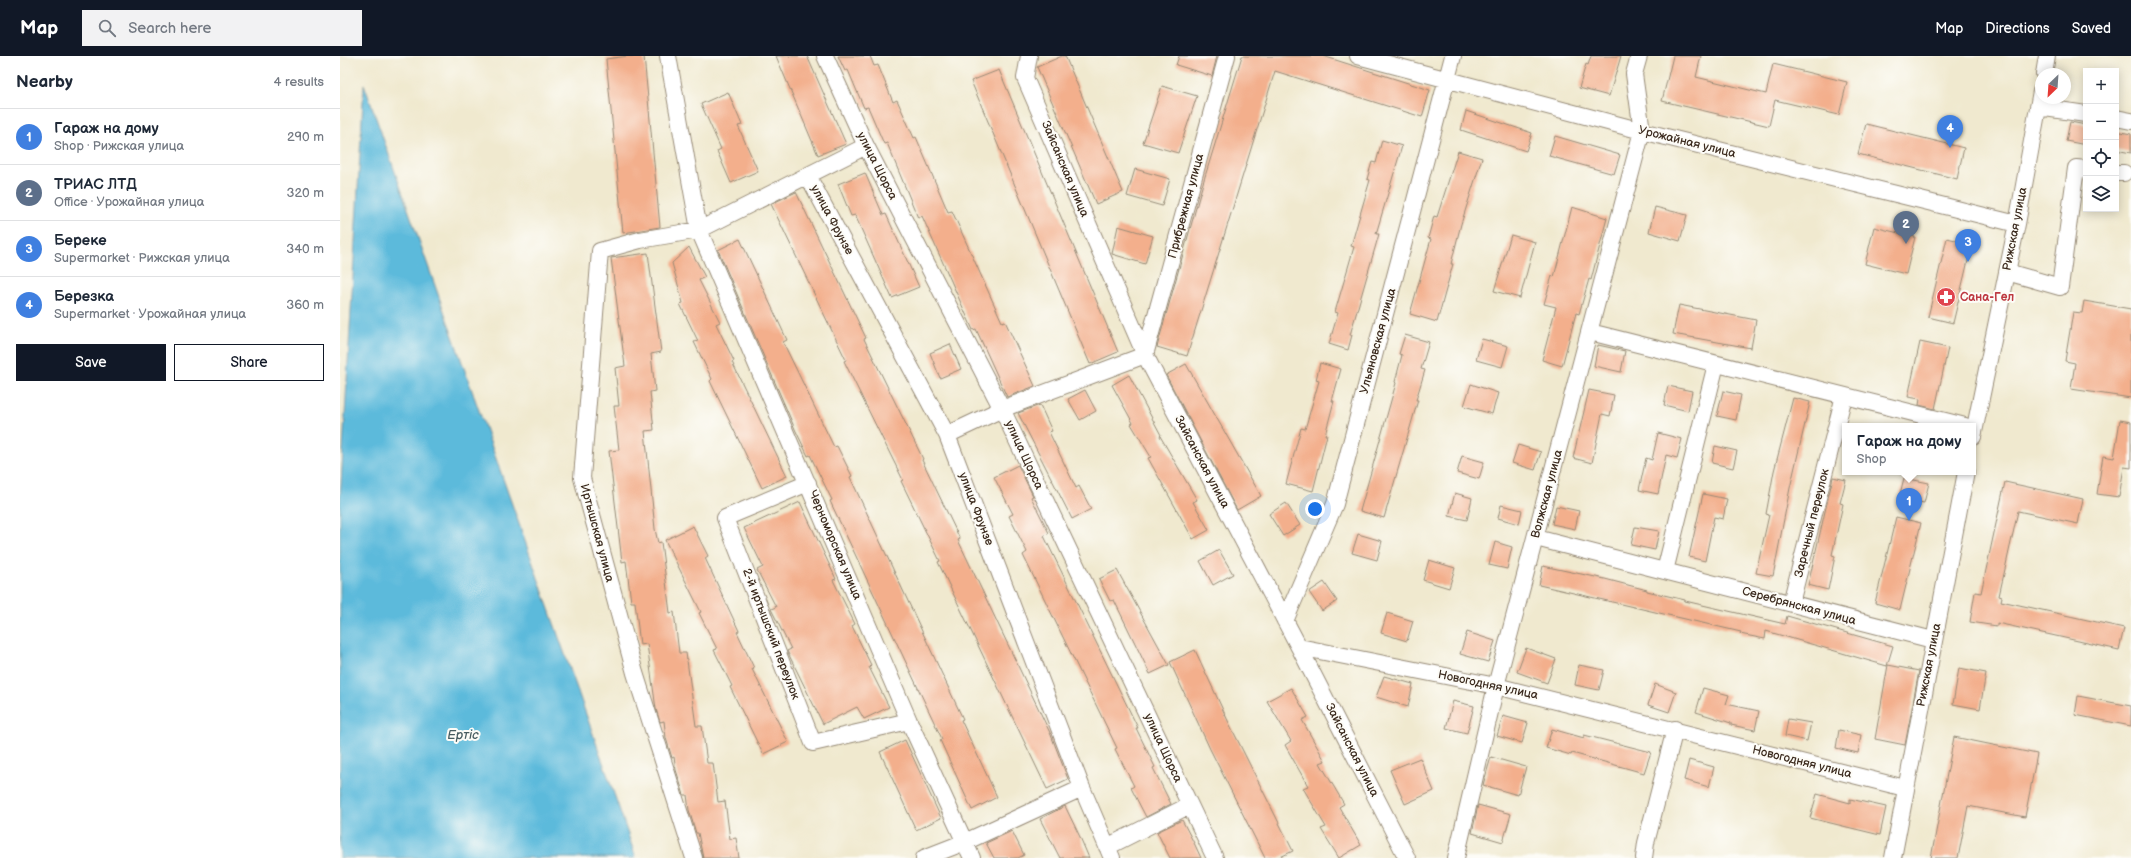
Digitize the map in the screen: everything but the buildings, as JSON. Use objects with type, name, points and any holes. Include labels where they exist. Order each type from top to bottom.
[{"type":"street","name":"Черноморская улица","points":[[668,56],[699,230],[909,721],[972,858]]},
{"type":"street","name":"улица Щорса","points":[[826,56],[866,146],[1002,409],[1215,858]]},
{"type":"street","name":"Зайсанская улица","points":[[1029,56],[1025,78],[1145,355],[1299,647],[1407,858]]},
{"type":"street","name":"Прибрежная улица","points":[[1145,355],[1227,56]]},
{"type":"street","name":"Урожайная улица","points":[[1358,56],[1447,78],[1642,131],[2017,224]]},
{"type":"street","name":"Ульяновская улица","points":[[1285,621],[1335,504],[1453,56]]},
{"type":"street","points":[[1639,56],[1634,74],[1642,131]]},
{"type":"street","points":[[2045,68],[2047,56]]},
{"type":"street","name":"Рижская улица","points":[[1973,423],[2007,272],[2039,104]]},
{"type":"street","points":[[2055,104],[2083,113]]},
{"type":"street","points":[[2119,119],[2131,121]]},
{"type":"street","name":"Волжская улица","points":[[1456,858],[1496,686],[1642,131]]},
{"type":"street","points":[[699,230],[866,146]]},
{"type":"street","points":[[2007,272],[2060,287],[2076,168],[2083,169]]},
{"type":"street","name":"улица Фрунзе","points":[[808,176],[947,435],[1082,788],[1110,852]]},
{"type":"street","name":"Иртышская улица","points":[[694,858],[635,673],[582,478],[600,251],[640,240],[699,230]]},
{"type":"street","points":[[1590,332],[1945,423]]},
{"type":"street","points":[[947,435],[1002,409],[1145,355]]},
{"type":"street","points":[[1665,571],[1716,364]]},
{"type":"street","name":"Заречный переулок","points":[[1791,603],[1844,396]]},
{"type":"street","name":"Рижская улица","points":[[1893,858],[1905,788],[1965,475]]},
{"type":"street","name":"2-й иртышский переулок","points":[[808,483],[725,518],[813,743],[909,721]]},
{"type":"street","name":"Серебрянская улица","points":[[1536,538],[1934,640]]},
{"type":"street","name":"Новогодняя улица","points":[[1299,647],[1496,686],[1675,729],[1905,788]]},
{"type":"street","points":[[1644,858],[1646,843],[1675,729]]},
{"type":"street","points":[[924,858],[965,842],[1082,788]]},
{"type":"street","points":[[1110,852],[1190,805]]},
{"type":"water","name":"Ертіс","points":[[364,84],[636,858],[340,858],[340,502]]},
{"type":"place","name":"Березка","points":[[1950,148]]},
{"type":"place","name":"ТРИАС ЛТД","points":[[1906,244]]},
{"type":"place","name":"Береке","points":[[1968,262]]},
{"type":"place","name":"Сана-Гел","points":[[1946,297]]},
{"type":"place","name":"Гараж на дому","points":[[1909,521]]}]
